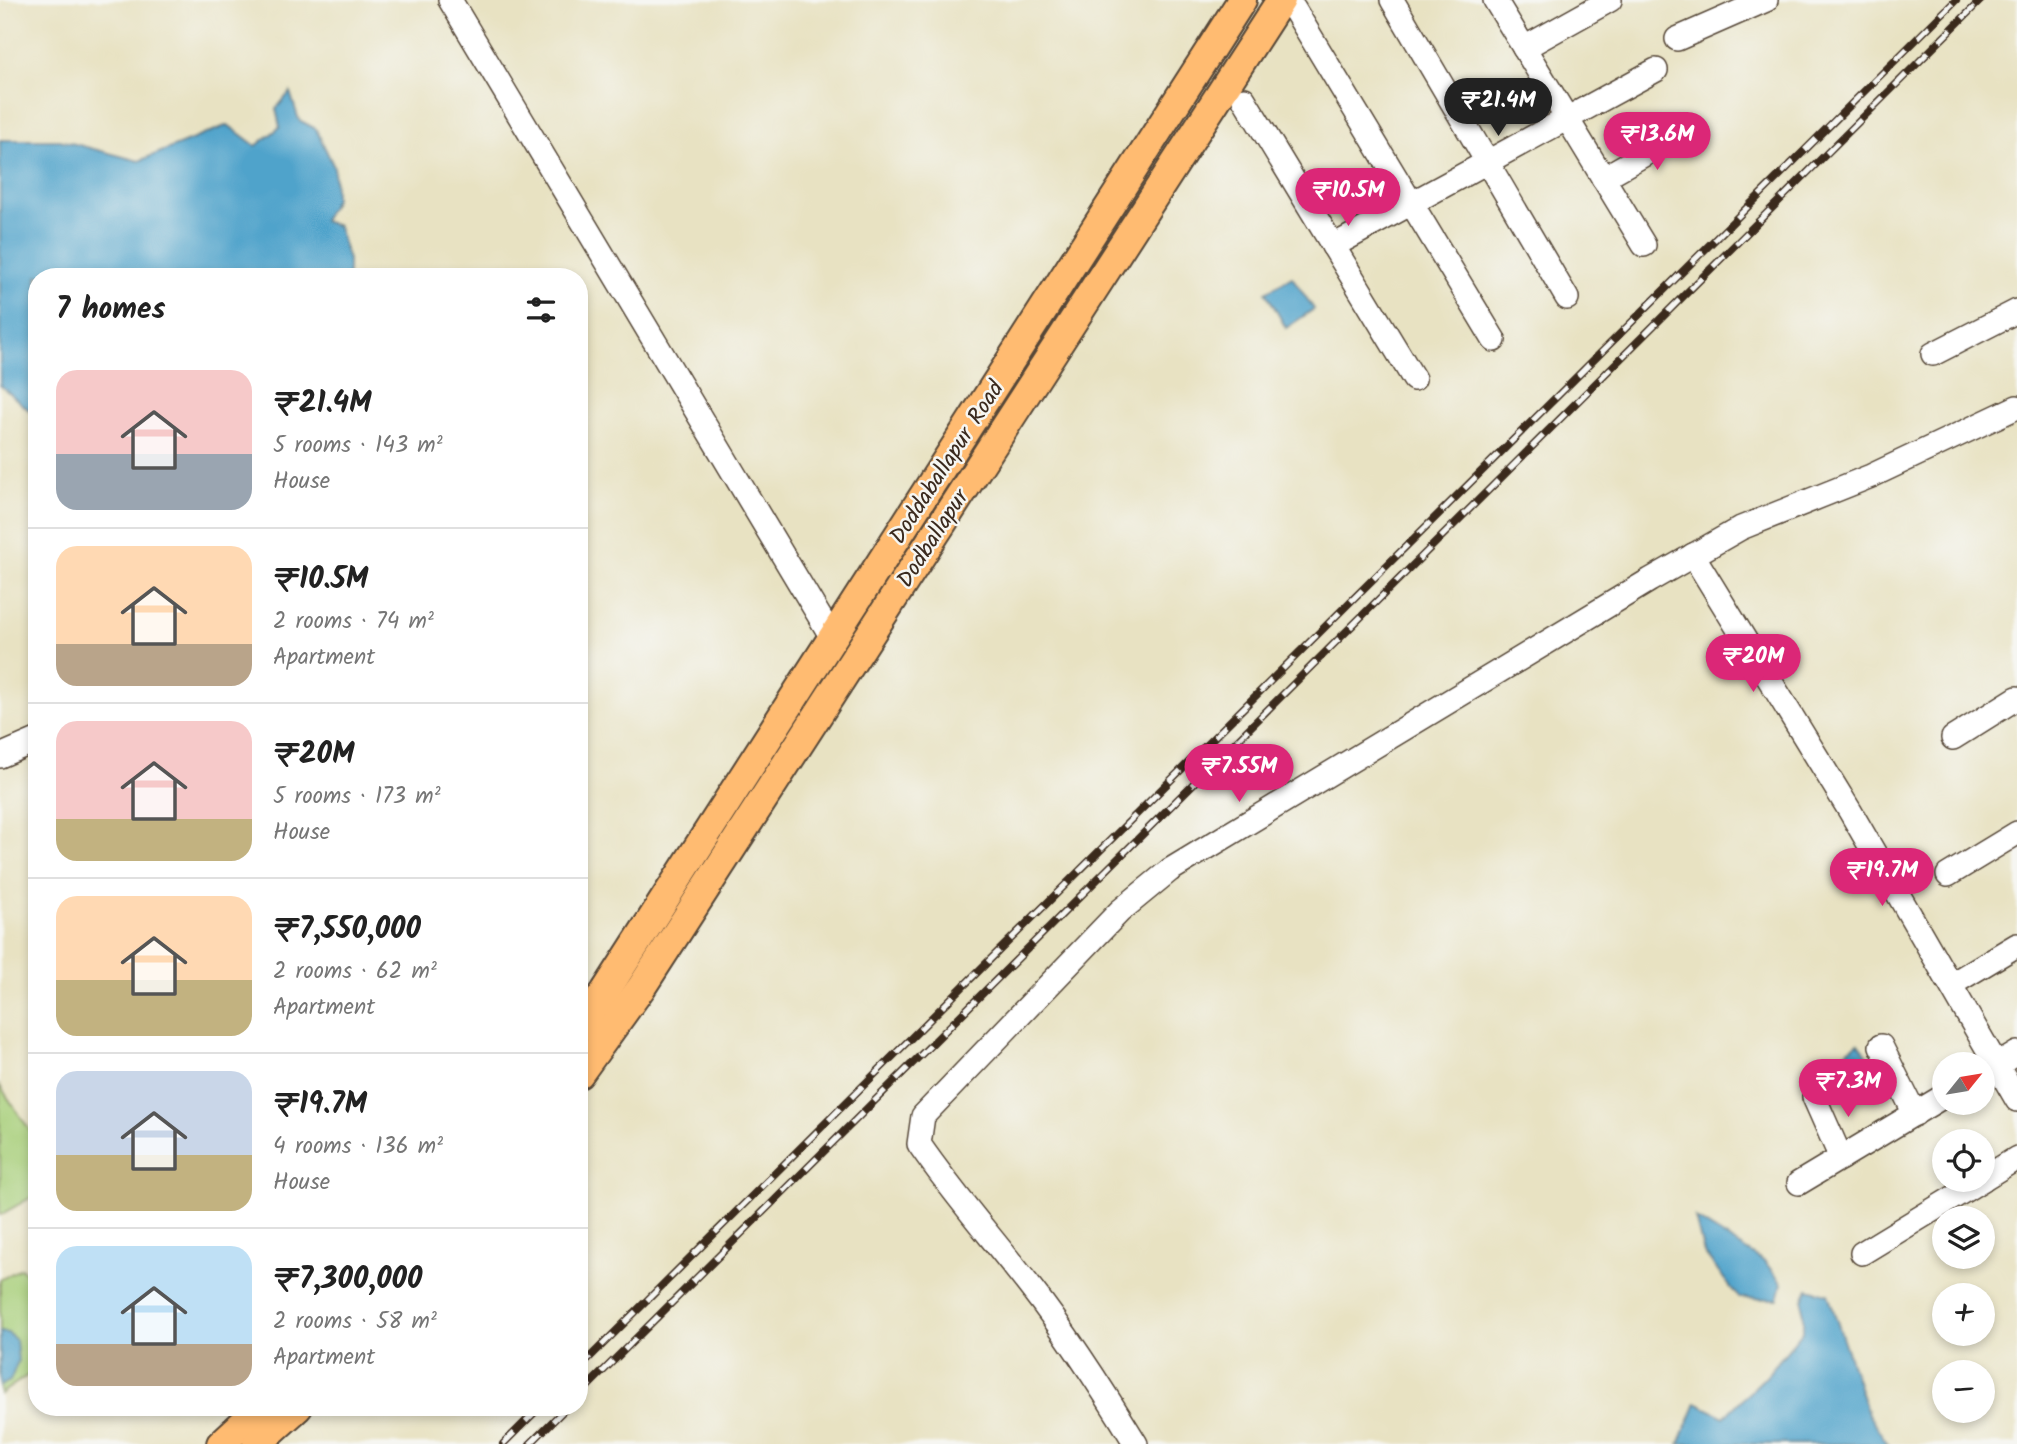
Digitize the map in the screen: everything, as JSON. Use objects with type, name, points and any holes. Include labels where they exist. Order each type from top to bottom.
[{"type":"main road","name":"Doddaballapur Road","points":[[588,1014],[833,639],[1242,0]]},
{"type":"main road","name":"Dodballapur","points":[[588,1061],[641,988],[1287,5]]},
{"type":"main road","points":[[221,1444],[251,1416]]},
{"type":"main road","points":[[257,1444],[288,1416]]},
{"type":"street","points":[[450,0],[833,639]]},
{"type":"street","points":[[1392,0],[1567,298]]},
{"type":"street","points":[[1495,0],[1644,245]]},
{"type":"street","points":[[1524,48],[1610,0]]},
{"type":"street","points":[[1677,39],[1766,0]]},
{"type":"street","points":[[1287,5],[1494,340]]},
{"type":"street","points":[[1333,246],[1656,70]]},
{"type":"street","points":[[1244,99],[1414,379]]},
{"type":"street","points":[[1603,177],[1689,129]]},
{"type":"street","points":[[1933,354],[2017,311]]},
{"type":"street","points":[[1136,1444],[1092,1370],[1030,1287],[953,1193],[919,1144],[923,1116],[1120,911],[1170,870],[1741,528],[1871,476],[2017,407]]},
{"type":"street","points":[[1693,555],[1952,984],[1981,1052]]},
{"type":"street","points":[[1953,738],[2017,698]]},
{"type":"street","points":[[0,756],[28,744]]},
{"type":"street","points":[[1948,875],[2017,833]]},
{"type":"street","points":[[1952,984],[2017,945]]},
{"type":"street","points":[[1881,1046],[1915,1114]]},
{"type":"street","points":[[1995,1066],[2017,1053]]},
{"type":"street","points":[[1995,1076],[2017,1100]]},
{"type":"street","points":[[1814,1097],[1841,1158]]},
{"type":"street","points":[[1799,1183],[1932,1103]]},
{"type":"street","points":[[1995,1171],[2017,1158]]},
{"type":"street","points":[[1862,1253],[1961,1192]]},
{"type":"green space","points":[[0,1086],[28,1128],[28,1199],[0,1215]]},
{"type":"green space","points":[[21,1268],[28,1276],[28,1375],[0,1394],[0,1280]]},
{"type":"water","points":[[290,92],[299,120],[316,129],[334,167],[335,199],[323,221],[338,226],[348,268],[28,268],[28,409],[0,385],[0,140],[60,140],[139,161],[228,125],[256,146],[280,127],[276,109]]},
{"type":"water","points":[[1292,277],[1314,309],[1286,328],[1266,292]]},
{"type":"water","points":[[1858,1043],[1873,1063],[1857,1075],[1841,1055]]},
{"type":"water","points":[[1695,1218],[1765,1262],[1782,1284],[1778,1299],[1739,1298],[1704,1253]]},
{"type":"water","points":[[1808,1289],[1828,1294],[1868,1414],[1888,1444],[1679,1444],[1696,1403],[1724,1417],[1766,1376],[1803,1332],[1803,1300]]},
{"type":"water","points":[[0,1332],[8,1333],[16,1340],[18,1361],[10,1381],[0,1386]]},
{"type":"railway","points":[[588,1359],[1956,0]]},
{"type":"railway","points":[[588,1386],[1981,0]]},
{"type":"railway","points":[[503,1444],[531,1416]]},
{"type":"railway","points":[[530,1444],[558,1416]]}]
